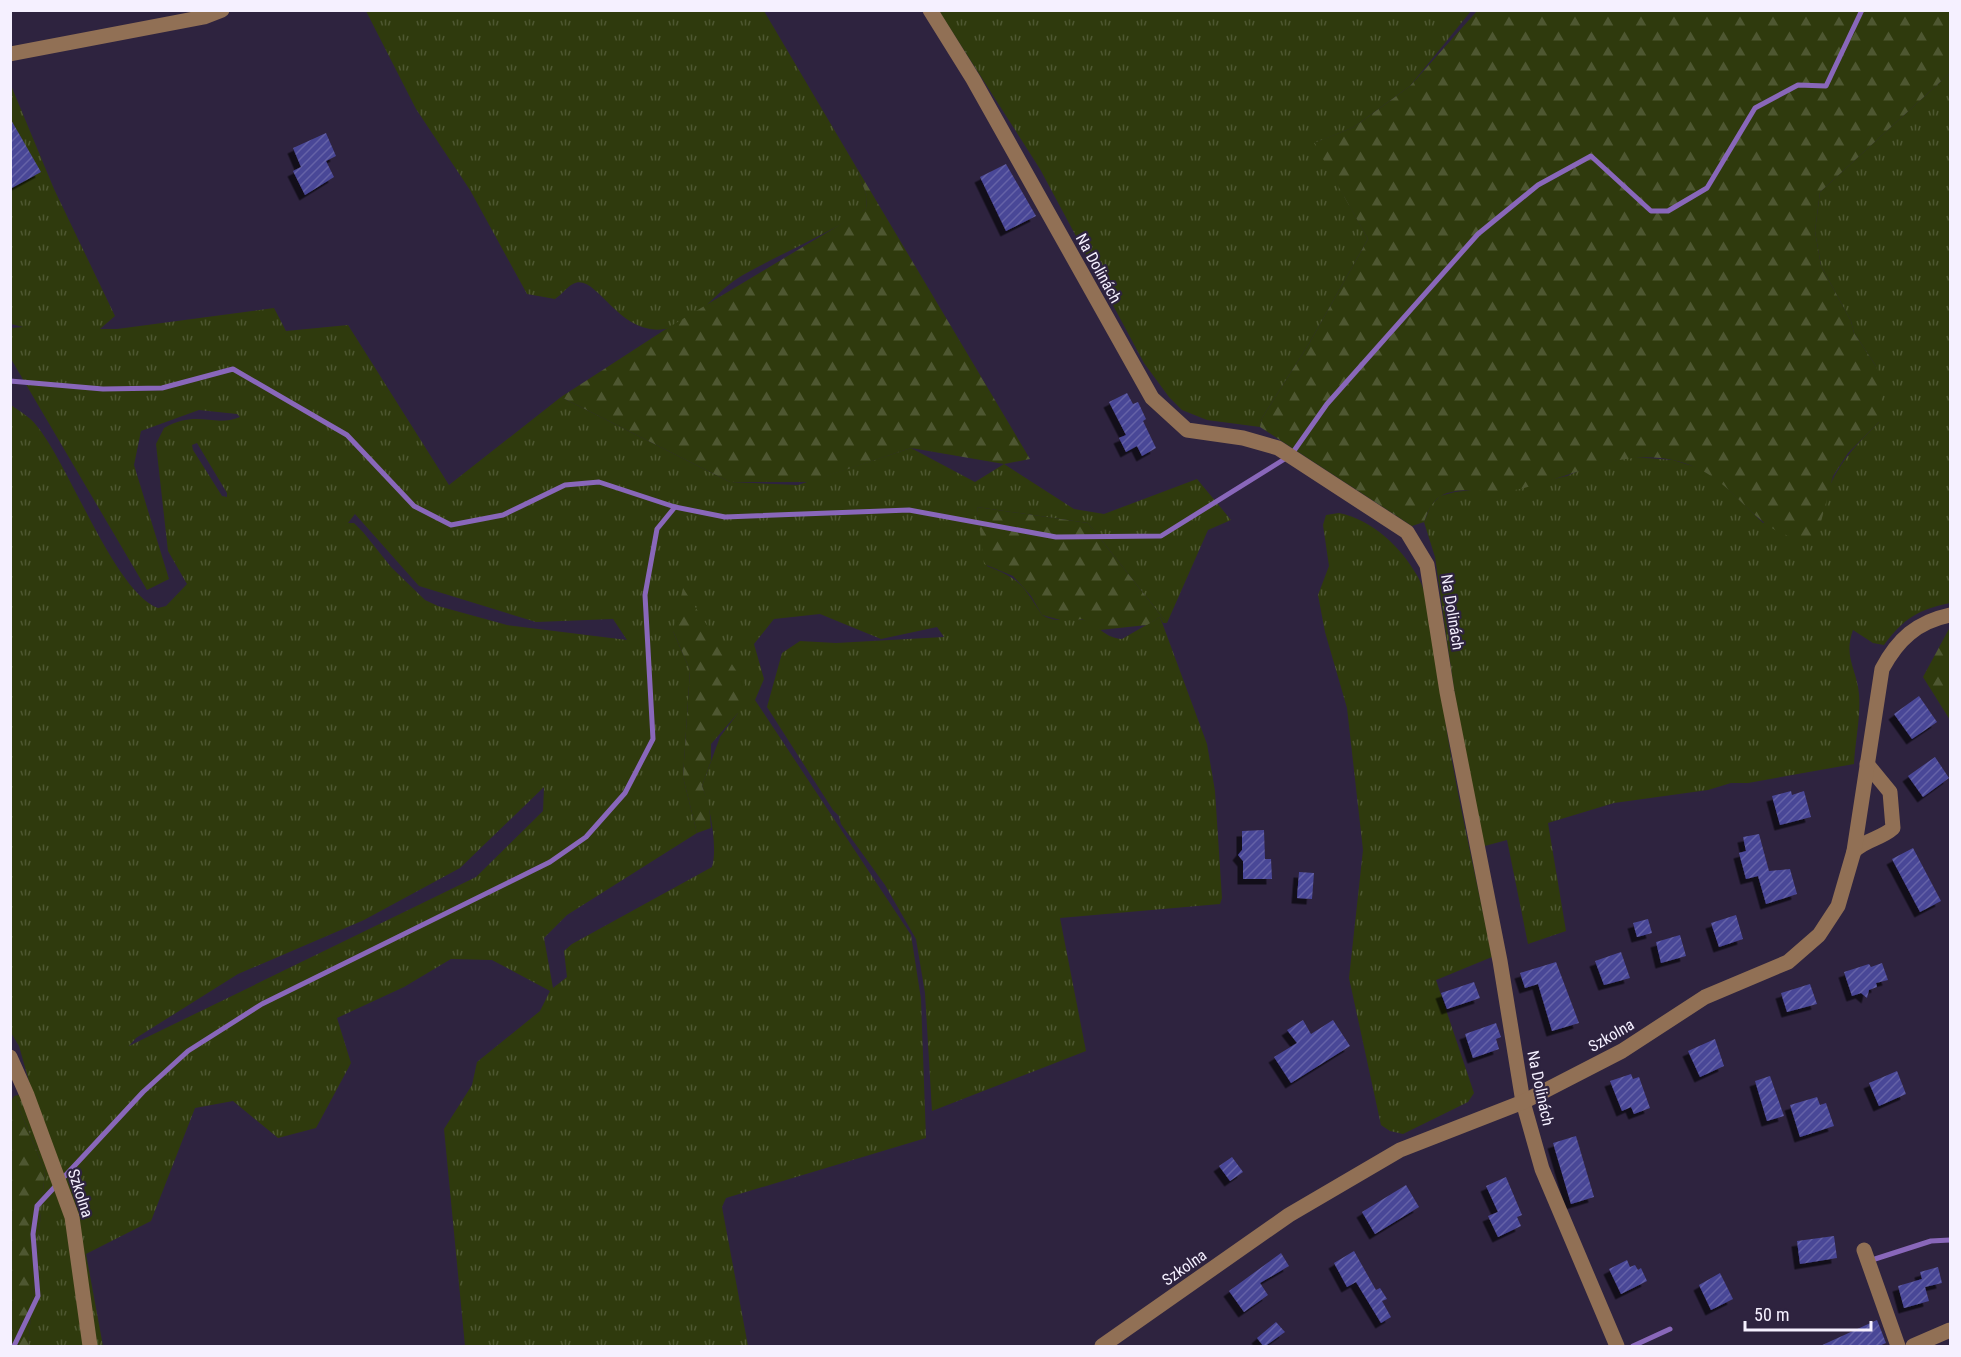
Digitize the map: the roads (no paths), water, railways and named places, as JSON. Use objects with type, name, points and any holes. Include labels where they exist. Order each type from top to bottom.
[{"type":"street","points":[[10,54],[204,17],[222,10]]},
{"type":"street","name":"Na Dolinách","points":[[930,10],[973,79],[1152,398],[1187,430],[1243,438],[1278,448],[1407,532],[1428,565],[1447,692],[1500,962],[1523,1102],[1542,1168],[1616,1344]]},
{"type":"street","name":"Szkolna","points":[[1102,1347],[1290,1215],[1400,1150],[1523,1102],[1622,1051],[1705,997],[1788,962],[1819,934],[1838,906],[1854,851],[1880,678],[1887,658],[1911,630],[1950,615]]},
{"type":"street","points":[[1854,851],[1864,842],[1886,835],[1893,828],[1890,792],[1867,764]]},
{"type":"street","name":"Szkolna","points":[[10,1057],[27,1095],[72,1217],[90,1347]]},
{"type":"street","points":[[1864,1250],[1898,1347]]},
{"type":"street","points":[[1913,1347],[1950,1330]]},
{"type":"waterway","points":[[10,381],[103,389],[162,388],[233,369],[347,435],[414,506],[451,525],[503,515],[565,485],[599,482],[675,507],[725,517],[909,510],[1056,537],[1161,536],[1291,455],[1327,404],[1478,234],[1538,185],[1591,156],[1651,211],[1668,211],[1707,188],[1755,108],[1798,85],[1826,86],[1862,10]]},
{"type":"waterway","points":[[14,1346],[38,1296],[33,1234],[37,1206],[143,1092],[188,1051],[262,1004],[550,862],[586,837],[625,793],[653,739],[645,595],[657,529],[675,507]]},
{"type":"waterway","points":[[1875,1259],[1931,1241],[1950,1240]]},
{"type":"waterway","points":[[1633,1346],[1670,1329]]}]
